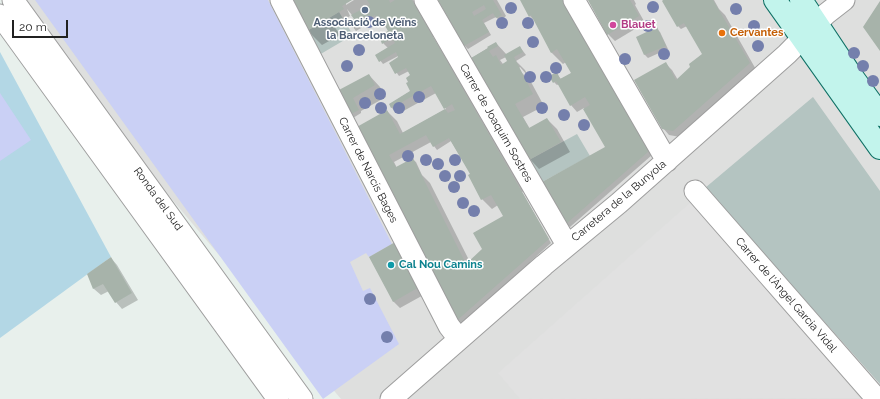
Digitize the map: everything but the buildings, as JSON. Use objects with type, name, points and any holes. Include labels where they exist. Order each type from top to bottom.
[{"type":"main road","points":[[775,0],[880,148]]},
{"type":"main road","points":[[802,0],[880,114]]},
{"type":"street","name":"Ronda del Sud","points":[[14,0],[302,399]]},
{"type":"street","name":"Carrer de Narcís Bages","points":[[281,0],[442,313],[452,330],[459,338]]},
{"type":"street","name":"Carrer de Joaquim Sostres","points":[[426,0],[568,245]]},
{"type":"street","points":[[574,0],[667,161]]},
{"type":"street","name":"Carretera de la Bunyola","points":[[391,399],[459,338],[667,161],[803,39],[830,10],[844,0]]},
{"type":"street","name":"Ronda del Sud","points":[[0,15],[278,399]]},
{"type":"street","name":"Carrer de l'Àngel Garcia Vidal","points":[[695,191],[877,399]]},
{"type":"shaded area","points":[[3,0],[880,0],[880,399],[341,399]]},
{"type":"shaded area","points":[[35,0],[268,0],[392,244],[369,257],[366,253],[350,262],[363,291],[370,288],[399,344],[323,399]]},
{"type":"shaded area","points":[[339,12],[353,35],[319,55],[307,31]]},
{"type":"shaded area","points":[[0,52],[111,257],[0,338]]},
{"type":"shaded area","points":[[0,93],[31,140],[0,161]]},
{"type":"shaded area","points":[[813,97],[880,191],[880,384],[705,188]]},
{"type":"shaded area","points":[[577,134],[590,156],[542,182],[529,160]]},
{"type":"shaded area","points":[[692,201],[860,398],[520,399],[498,373]]},
{"type":"place","name":"Associació de Veïns la Barceloneta","points":[[365,10]]},
{"type":"place","name":"Blauet","points":[[613,25]]},
{"type":"place","name":"Cervantes","points":[[722,33]]},
{"type":"place","name":"Cal Nou Camins","points":[[391,265]]}]
